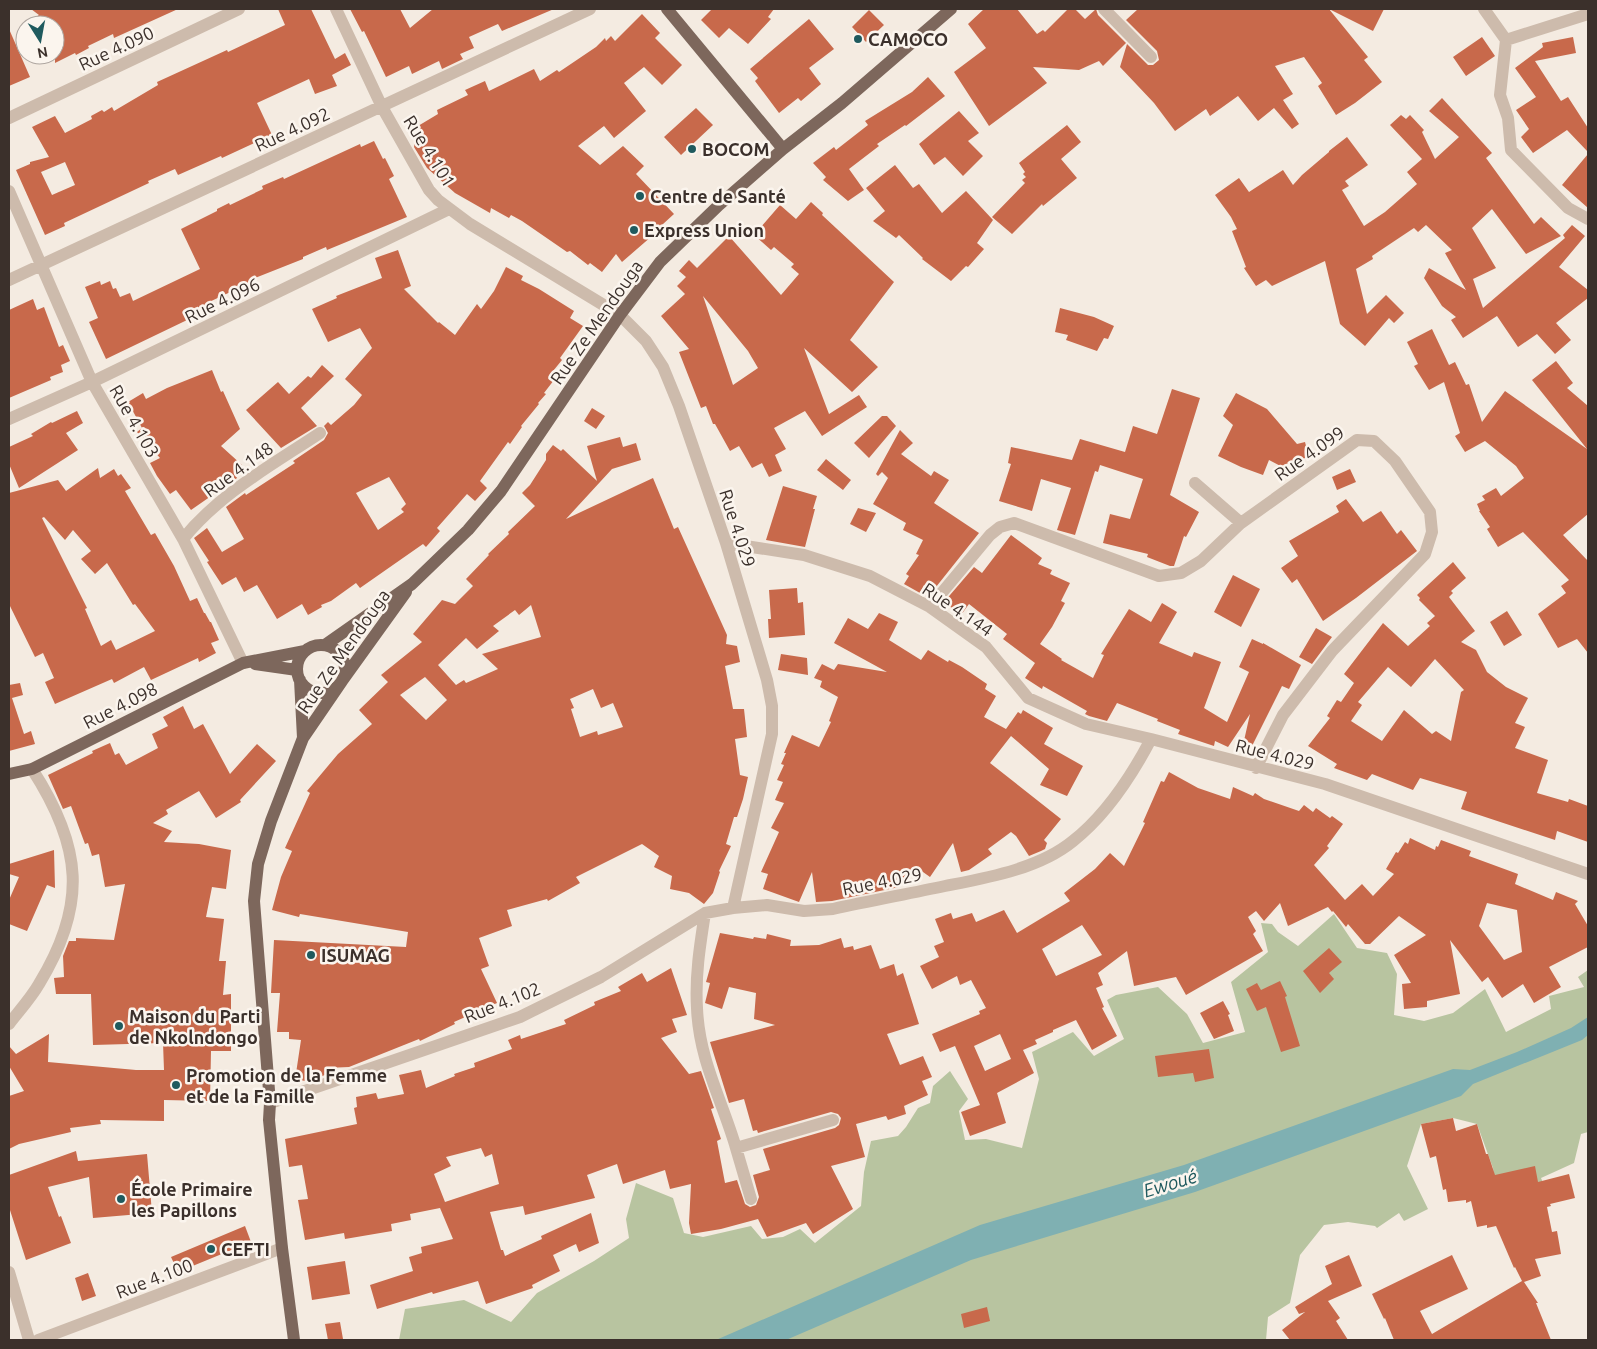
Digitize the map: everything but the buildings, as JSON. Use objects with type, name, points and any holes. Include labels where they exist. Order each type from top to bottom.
[{"type":"main road","points":[[667,9],[783,150]]},
{"type":"main road","name":"Rue Ze Mendouga","points":[[325,645],[412,584],[468,530],[501,491],[620,315],[660,262],[719,205],[783,150],[848,99],[951,9]]},
{"type":"main road","name":"Rue Ze Mendouga","points":[[294,1340],[282,1248],[269,1120],[270,1103],[254,901],[258,864],[271,821],[303,738],[412,584]]},
{"type":"main road","points":[[325,645],[339,652],[343,658],[344,674],[342,681],[329,691],[312,691],[305,687],[298,675],[298,663],[305,651],[311,647],[325,645]]},
{"type":"main road","name":"Rue 4.098","points":[[9,774],[32,769],[244,663],[305,651]]},
{"type":"main road","points":[[244,663],[298,675]]},
{"type":"main road","name":"Rue Ze Mendouga","points":[[298,675],[303,738]]},
{"type":"street","name":"Rue 4.090","points":[[9,118],[239,9]]},
{"type":"street","name":"Rue 4.101","points":[[336,9],[382,107],[429,190],[449,209],[470,224],[620,315]]},
{"type":"street","name":"Rue 4.092","points":[[9,280],[590,9]]},
{"type":"street","points":[[1104,9],[1151,57]]},
{"type":"street","points":[[1484,9],[1506,40],[1500,95],[1508,118],[1511,150],[1568,208],[1588,219]]},
{"type":"street","points":[[1506,40],[1588,14]]},
{"type":"street","name":"Rue 4.103","points":[[9,191],[92,382],[183,539],[244,663]]},
{"type":"street","name":"Rue 4.096","points":[[9,419],[92,382],[449,209]]},
{"type":"street","name":"Rue 4.029","points":[[620,315],[646,342],[663,367],[679,406],[726,543],[767,680],[772,706],[772,734],[733,908],[767,905],[804,911],[833,908],[1005,874],[1042,859],[1072,842],[1102,813],[1135,769],[1151,739],[1256,768],[1326,784],[1588,874]]},
{"type":"street","name":"Rue 4.148","points":[[183,539],[195,524],[226,496],[320,433]]},
{"type":"street","name":"Rue 4.099","points":[[930,607],[990,535],[1000,527],[1014,523],[1159,576],[1182,573],[1201,560],[1241,523],[1357,440],[1374,441],[1395,461],[1430,512],[1432,532],[1425,554],[1332,651],[1283,715],[1256,768]]},
{"type":"street","points":[[1195,483],[1241,523]]},
{"type":"street","name":"Rue 4.144","points":[[726,543],[804,555],[870,576],[930,607],[986,648],[1028,698],[1086,724],[1151,739]]},
{"type":"street","points":[[9,1024],[38,985],[62,941],[73,896],[72,858],[64,832],[48,794],[32,769]]},
{"type":"street","name":"Rue 4.102","points":[[270,1103],[520,1017],[601,977],[705,913],[733,908]]},
{"type":"street","points":[[705,913],[697,960],[696,1009],[702,1047],[713,1087],[736,1148],[751,1200]]},
{"type":"street","points":[[736,1148],[832,1120]]},
{"type":"street","name":"Rue 4.100","points":[[38,1340],[282,1248]]},
{"type":"street","points":[[9,1272],[29,1340]]},
{"type":"green space","points":[[1334,914],[1357,948],[1387,953],[1397,974],[1394,1015],[1424,1021],[1453,1013],[1485,989],[1506,1032],[1551,1009],[1549,996],[1584,987],[1578,977],[1588,970],[1588,1132],[1581,1134],[1574,1163],[1541,1178],[1550,1199],[1498,1209],[1493,1168],[1477,1124],[1453,1118],[1421,1124],[1407,1166],[1428,1209],[1404,1221],[1399,1213],[1377,1228],[1375,1226],[1348,1222],[1324,1225],[1300,1255],[1290,1303],[1268,1317],[1266,1340],[399,1340],[405,1309],[464,1300],[511,1322],[537,1293],[594,1261],[629,1238],[626,1219],[636,1183],[673,1198],[684,1233],[703,1237],[751,1226],[762,1239],[783,1237],[800,1229],[815,1243],[861,1206],[864,1172],[871,1141],[898,1136],[918,1108],[930,1103],[933,1086],[950,1071],[968,1099],[959,1111],[965,1140],[986,1139],[1022,1148],[1039,1079],[1032,1052],[1073,1032],[1094,1056],[1124,1039],[1107,1000],[1116,995],[1158,987],[1187,1014],[1203,1043],[1245,1032],[1231,982],[1268,952],[1261,923],[1272,924],[1278,932],[1298,946]]},
{"type":"water","name":"Ewoué","points":[[1588,1017],[1588,1035],[1582,1040],[1473,1084],[1461,1096],[1195,1192],[971,1260],[786,1340],[716,1340],[980,1225],[1184,1165],[1453,1069],[1470,1070],[1571,1028]]},
{"type":"place","name":"CAMOCO","points":[[858,39]]},
{"type":"place","name":"BOCOM","points":[[692,149]]},
{"type":"place","name":"Centre de Santé","points":[[640,196]]},
{"type":"place","name":"Express Union","points":[[634,230]]},
{"type":"place","name":"ISUMAG","points":[[311,955]]},
{"type":"place","name":"Maison du Parti de Nkolndongo","points":[[119,1026]]},
{"type":"place","name":"Promotion de la Femme et de la Famille","points":[[176,1085]]},
{"type":"place","name":"École Primaire les Papillons","points":[[121,1199]]},
{"type":"place","name":"CEFTI","points":[[211,1249]]}]
